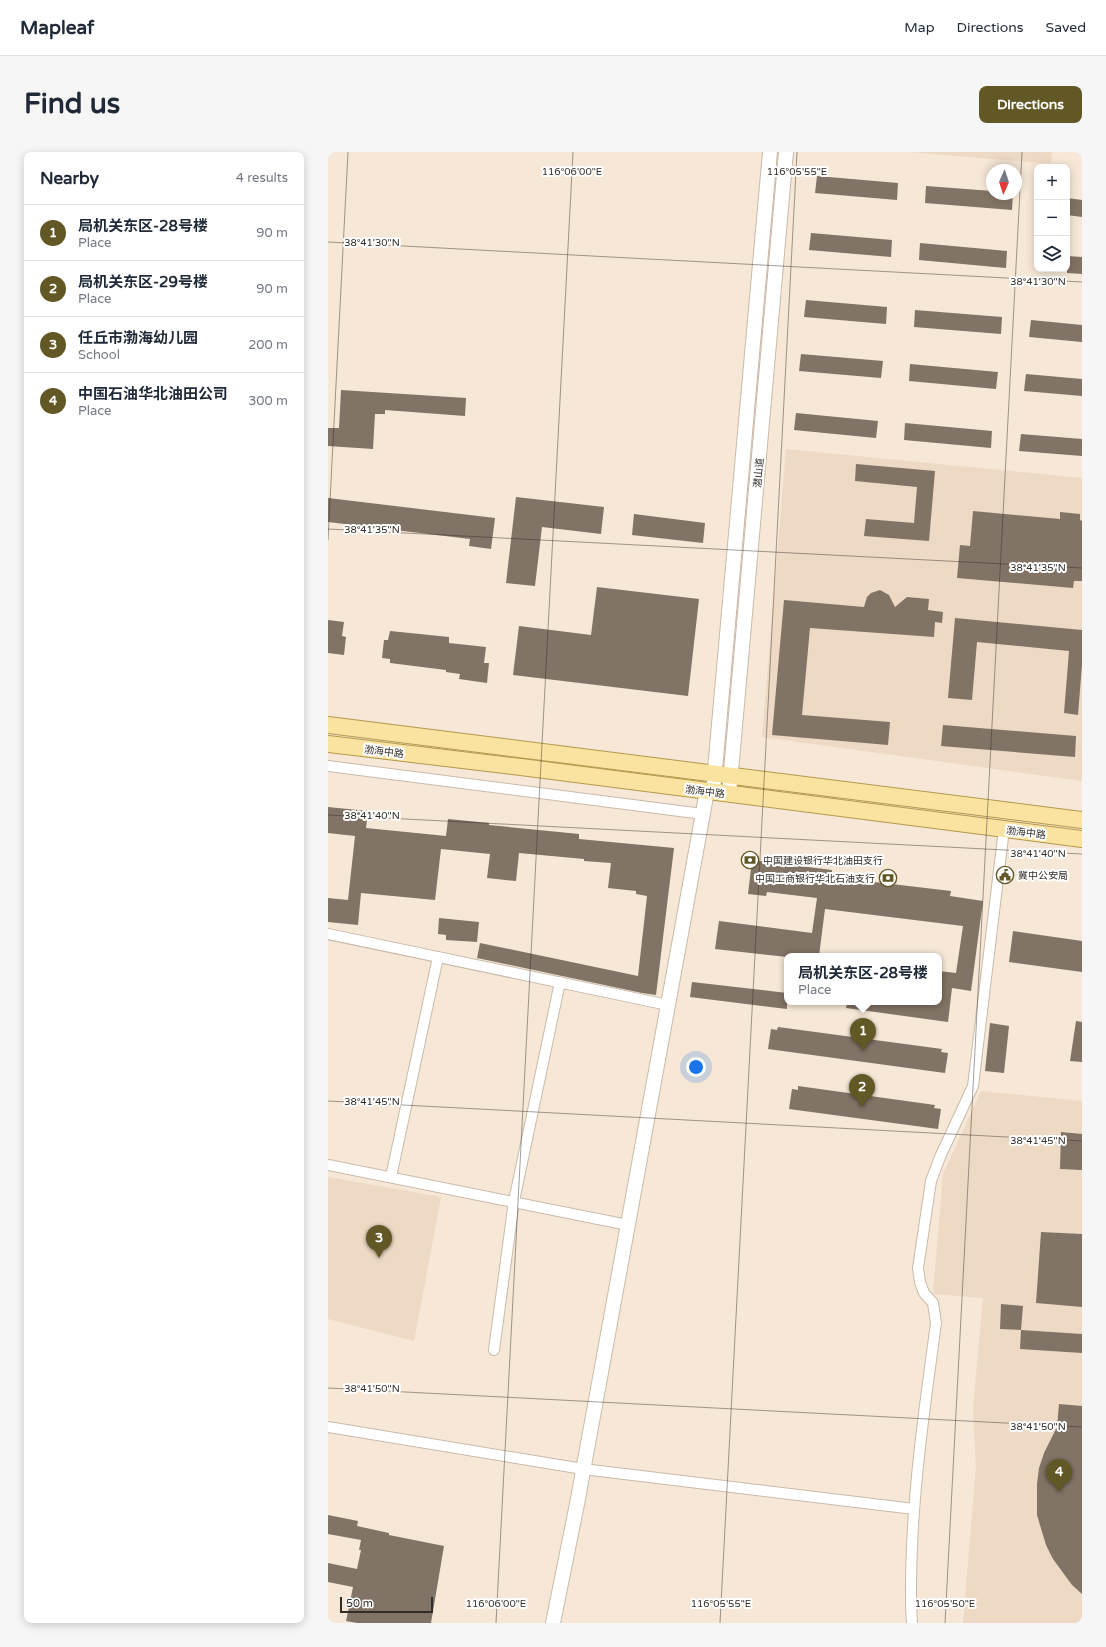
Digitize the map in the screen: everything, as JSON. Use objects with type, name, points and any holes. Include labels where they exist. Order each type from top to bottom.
[{"type":"main road","name":"潜山道","points":[[553,1623],[583,1469],[703,814],[715,773],[770,152]]},
{"type":"main road","name":"潜山道","points":[[729,794],[786,152]]},
{"type":"main road","name":"渤海中路","points":[[328,725],[1082,820]]},
{"type":"main road","name":"渤海中路","points":[[328,744],[1082,839]]},
{"type":"street","points":[[328,766],[703,814]]},
{"type":"street","points":[[912,1623],[910,1601],[918,1456],[936,1323],[932,1303],[924,1293],[920,1282],[918,1268],[930,1181],[973,1086],[1004,829]]},
{"type":"street","points":[[328,934],[668,1005]]},
{"type":"street","points":[[391,1177],[438,957]]},
{"type":"street","points":[[494,1350],[514,1202],[560,982]]},
{"type":"street","points":[[328,1165],[628,1225]]},
{"type":"street","points":[[328,1427],[583,1469],[914,1509]]},
{"type":"shaded area","points":[[910,152],[1052,152],[1051,164]]},
{"type":"shaded area","points":[[786,449],[1082,478],[1082,781],[762,737]]},
{"type":"shaded area","points":[[981,1091],[1082,1101],[1082,1623],[963,1623],[976,1466],[973,1409],[983,1298],[933,1294],[943,1174]]},
{"type":"shaded area","points":[[328,1177],[441,1197],[414,1341],[328,1319]]},
{"type":"building","points":[[817,176],[898,183],[897,200],[815,193]]},
{"type":"building","points":[[926,186],[986,191],[986,200],[1013,200],[1012,210],[925,203]]},
{"type":"building","points":[[1070,198],[1082,200],[1082,217],[1070,215]]},
{"type":"building","points":[[811,233],[892,240],[891,257],[809,250]]},
{"type":"building","points":[[920,243],[1007,251],[1006,268],[919,260]]},
{"type":"building","points":[[1070,256],[1082,257],[1082,274],[1067,273],[1070,272]]},
{"type":"building","points":[[806,300],[887,307],[886,324],[804,317]]},
{"type":"building","points":[[915,310],[1002,317],[1001,334],[914,327]]},
{"type":"building","points":[[1031,320],[1082,325],[1082,342],[1029,337]]},
{"type":"building","points":[[801,354],[883,361],[881,378],[799,371]]},
{"type":"building","points":[[910,364],[998,372],[996,389],[909,381]]},
{"type":"building","points":[[1026,374],[1082,379],[1082,396],[1024,391]]},
{"type":"building","points":[[341,390],[466,398],[465,416],[385,410],[385,414],[375,414],[373,449],[328,446],[328,428],[339,428]]},
{"type":"building","points":[[796,413],[878,421],[876,438],[794,430]]},
{"type":"building","points":[[905,423],[992,431],[991,448],[904,440]]},
{"type":"building","points":[[1021,434],[1082,439],[1082,456],[1019,451]]},
{"type":"building","points":[[856,464],[935,471],[929,541],[864,536],[866,519],[914,523],[917,487],[855,481]]},
{"type":"building","points":[[516,497],[604,507],[601,534],[542,527],[535,586],[506,583]]},
{"type":"building","points":[[328,498],[495,518],[491,549],[469,546],[470,539],[328,522]]},
{"type":"building","points":[[973,511],[1060,519],[1060,512],[1080,514],[1080,520],[1082,521],[1082,581],[1074,581],[1073,588],[957,578],[960,545],[970,546]]},
{"type":"building","points":[[634,514],[705,523],[703,543],[632,535]]},
{"type":"building","points":[[597,587],[699,599],[688,696],[513,675],[519,626],[591,635]]},
{"type":"building","points":[[880,590],[889,595],[895,607],[907,597],[929,599],[928,610],[943,612],[942,623],[935,622],[934,637],[810,628],[802,715],[890,722],[888,745],[772,735],[784,600],[864,607],[867,597],[871,593]]},
{"type":"building","points":[[955,618],[1082,630],[1082,665],[1078,715],[1064,713],[1069,651],[977,642],[972,700],[948,698]]},
{"type":"building","points":[[328,620],[344,622],[342,636],[346,637],[344,655],[328,653]]},
{"type":"building","points":[[390,631],[449,637],[449,643],[486,647],[484,663],[489,663],[487,683],[459,679],[460,674],[446,672],[446,670],[390,663],[390,659],[382,658],[384,640],[388,640]]},
{"type":"building","points":[[943,725],[1076,736],[1075,757],[941,746]]},
{"type":"building","points":[[328,807],[368,811],[366,828],[446,836],[448,819],[489,823],[489,825],[579,834],[579,839],[674,848],[656,995],[477,958],[480,943],[638,976],[647,896],[636,894],[636,891],[608,888],[611,863],[519,853],[516,881],[487,878],[490,854],[441,849],[435,900],[361,893],[358,925],[328,922],[328,898],[348,900],[355,836],[328,833]]},
{"type":"building","points":[[752,860],[832,870],[832,877],[951,891],[950,896],[983,901],[971,991],[952,988],[948,1022],[846,1008],[846,1005],[942,1005],[942,971],[956,973],[963,926],[825,909],[819,953],[784,953],[784,957],[715,949],[719,921],[812,933],[817,898],[767,892],[766,896],[748,894]]},
{"type":"building","points":[[439,918],[479,922],[477,942],[446,940],[446,935],[438,934]]},
{"type":"building","points":[[1013,931],[1082,941],[1082,972],[1009,962]]},
{"type":"building","points":[[692,982],[784,993],[784,1005],[787,1005],[787,1009],[690,997]]},
{"type":"building","points":[[1076,1021],[1082,1022],[1082,1062],[1070,1061]]},
{"type":"building","points":[[990,1023],[1009,1026],[1004,1073],[985,1071]]},
{"type":"building","points":[[778,1027],[942,1049],[941,1052],[948,1053],[945,1073],[768,1049],[771,1029],[777,1030]]},
{"type":"building","points":[[798,1086],[935,1105],[934,1108],[941,1109],[938,1129],[789,1109],[792,1089],[798,1090]]},
{"type":"building","points":[[1061,1132],[1082,1134],[1082,1170],[1060,1169]]},
{"type":"building","points":[[1041,1232],[1082,1234],[1082,1307],[1036,1303]]},
{"type":"building","points":[[1001,1304],[1023,1306],[1021,1330],[1000,1329]]},
{"type":"building","points":[[1021,1330],[1082,1334],[1082,1353],[1020,1349]]},
{"type":"building","points":[[1059,1404],[1082,1406],[1082,1594],[1072,1585],[1053,1559],[1046,1545],[1037,1515],[1037,1484],[1039,1468],[1044,1453],[1057,1427]]},
{"type":"building","points":[[328,1515],[358,1521],[357,1526],[389,1533],[389,1535],[444,1546],[431,1623],[357,1623],[346,1621],[353,1587],[328,1582],[328,1563],[357,1569],[361,1550],[359,1550],[361,1540],[328,1534]]},
{"type":"place","name":"中国建设银行华北油田支行","points":[[750,860]]},
{"type":"place","name":"冀中公安局","points":[[1005,875]]},
{"type":"place","name":"中国工商银行华北石油支行","points":[[888,878]]},
{"type":"place","name":"局机关东区-28号楼","points":[[863,1051]]},
{"type":"place","name":"局机关东区-29号楼","points":[[862,1107]]},
{"type":"place","name":"任丘市渤海幼儿园","points":[[379,1258]]},
{"type":"place","name":"中国石油华北油田公司","points":[[1059,1492]]}]
